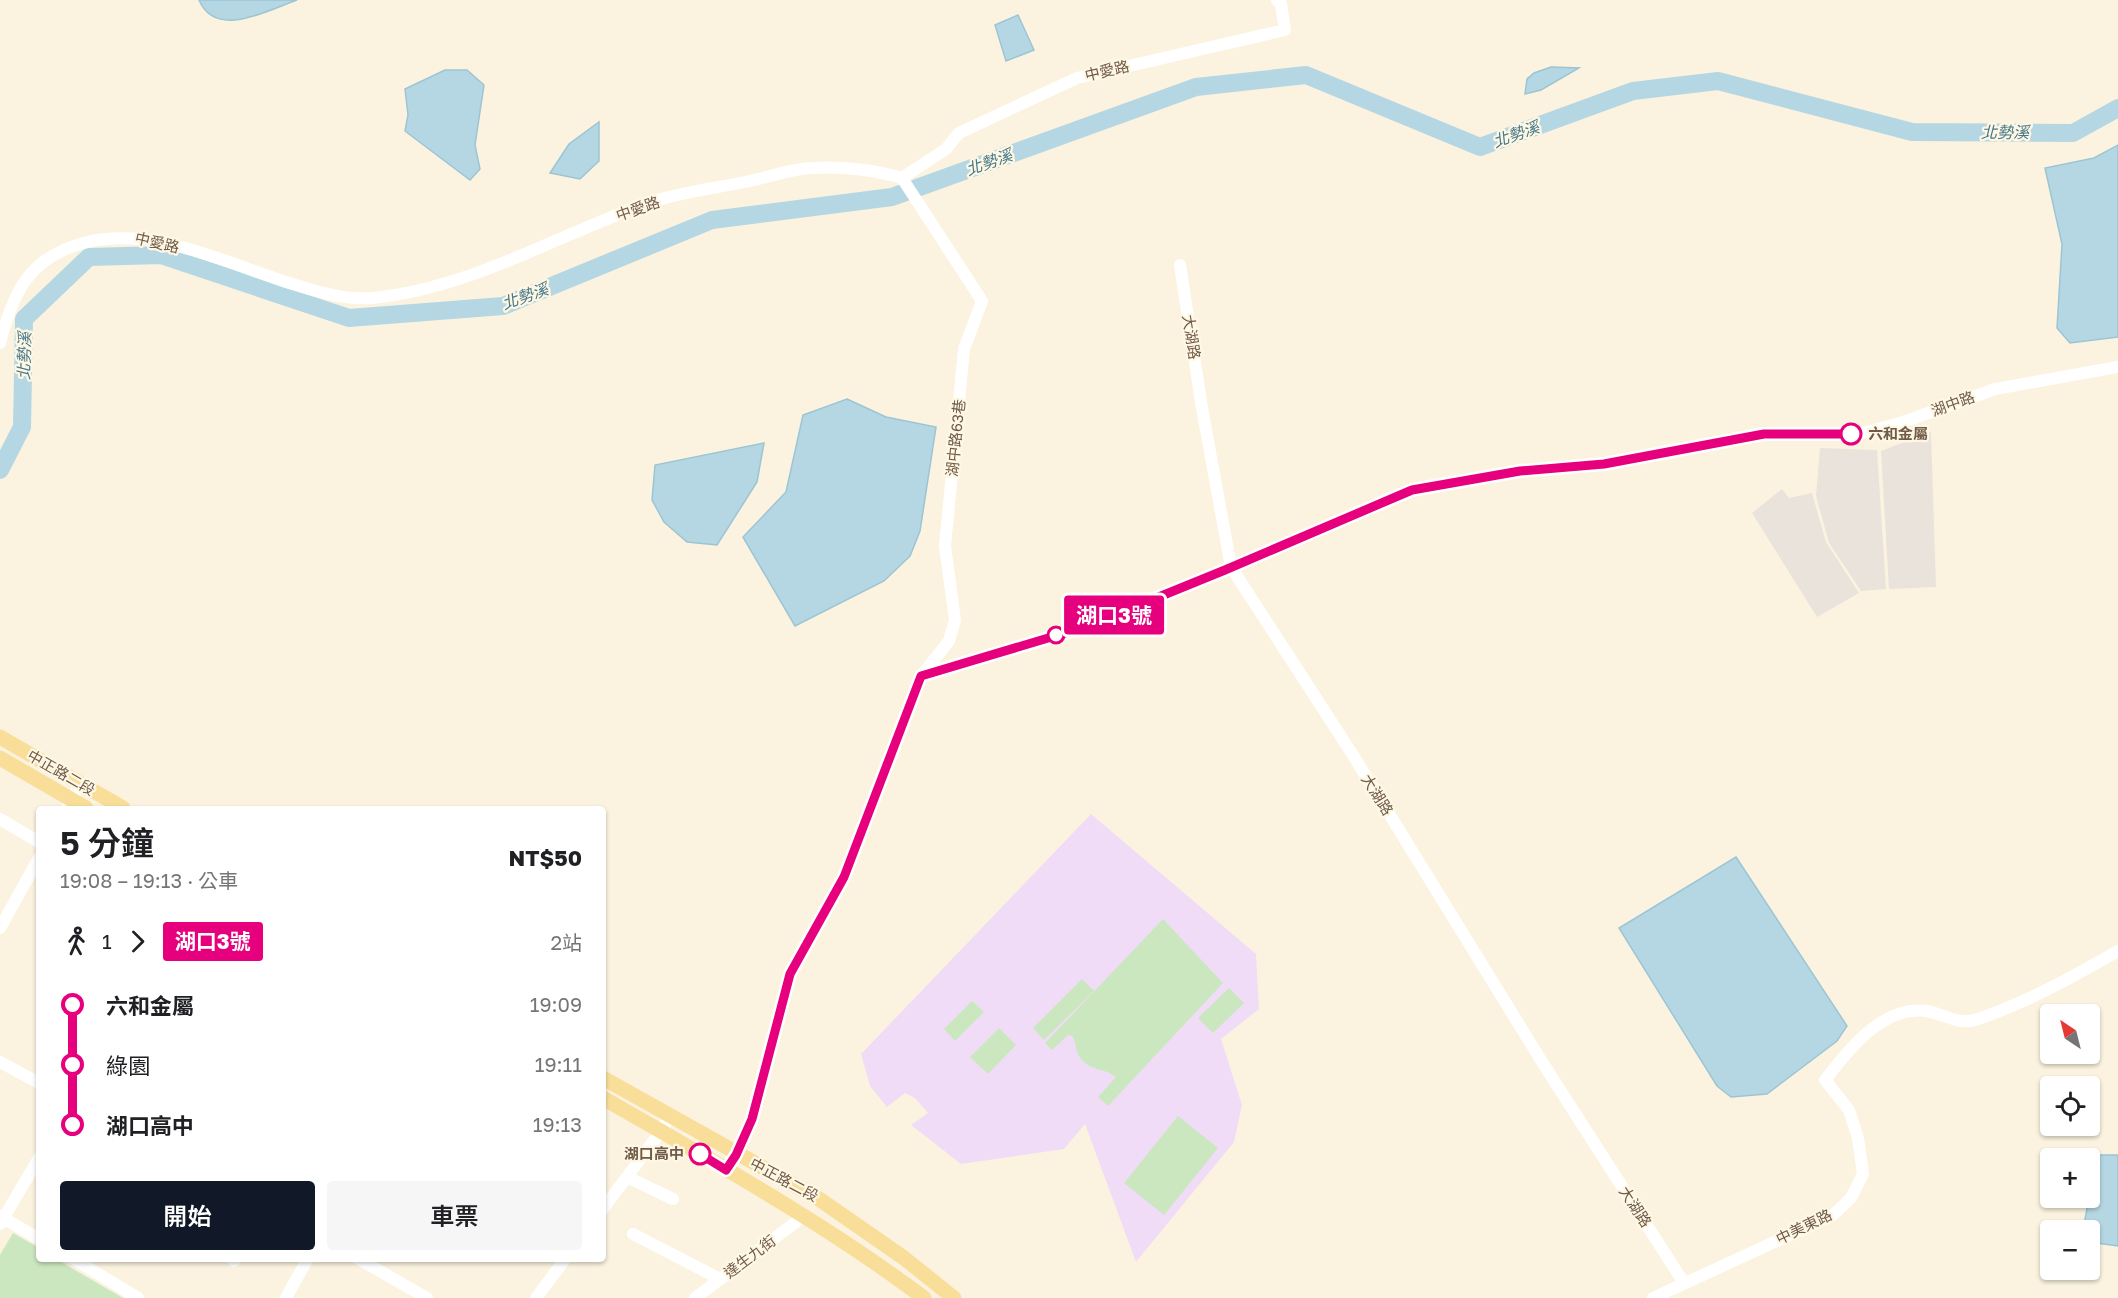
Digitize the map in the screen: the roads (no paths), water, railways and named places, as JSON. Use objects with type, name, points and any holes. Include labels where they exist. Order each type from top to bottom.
[{"type":"main road","name":"中正路二段","points":[[0,737],[119,806]]},
{"type":"main road","name":"中正路二段","points":[[0,758],[69,805]]},
{"type":"main road","name":"中正路二段","points":[[606,1080],[736,1155],[819,1198],[904,1258],[954,1298]]},
{"type":"main road","name":"中正路二段","points":[[606,1100],[804,1216],[875,1261],[924,1298]]},
{"type":"street","name":"中愛路","points":[[0,343],[14,304],[33,270],[47,257],[105,238],[148,238],[313,290],[346,298],[371,298],[415,291],[486,269],[650,203],[813,168],[887,173],[902,178],[946,149],[960,134],[1077,78],[1285,30],[1281,4],[1277,0]]},
{"type":"street","name":"湖中路63巷","points":[[902,178],[982,301],[964,349],[945,546],[955,620],[949,641],[921,676]]},
{"type":"street","name":"大湖路","points":[[1180,266],[1202,408],[1232,567],[1351,752],[1544,1065],[1684,1283]]},
{"type":"street","name":"湖中路","points":[[921,676],[1085,627],[1412,490],[1520,471],[1604,464],[1764,434],[1860,434],[1903,423],[1995,389],[2118,367]]},
{"type":"street","points":[[726,1170],[736,1155],[752,1119],[790,974],[844,877],[921,676]]},
{"type":"street","points":[[69,805],[80,784]]},
{"type":"street","points":[[0,819],[36,840]]},
{"type":"street","points":[[0,928],[3,914],[36,863]]},
{"type":"street","name":"中美東路","points":[[1653,1298],[1833,1215],[1851,1198],[1863,1174],[1858,1138],[1849,1110],[1825,1080],[1851,1047],[1882,1022],[1906,1010],[1927,1011],[1949,1020],[1976,1020],[2084,970],[2118,951]]},
{"type":"street","points":[[0,1062],[36,1081]]},
{"type":"street","points":[[606,1205],[670,1116]]},
{"type":"street","points":[[36,1163],[1,1219],[36,1237]]},
{"type":"street","points":[[627,1177],[673,1198]]},
{"type":"street","name":"達生九街","points":[[695,1298],[707,1293],[720,1279],[804,1216]]},
{"type":"street","points":[[633,1234],[720,1279]]},
{"type":"street","points":[[79,1262],[138,1298]]},
{"type":"street","points":[[286,1298],[306,1262]]},
{"type":"street","points":[[364,1262],[427,1298]]},
{"type":"street","points":[[536,1298],[563,1262]]},
{"type":"water","points":[[199,0],[297,0],[258,15],[230,20],[217,18],[207,12]]},
{"type":"water","points":[[1018,15],[1034,50],[1006,61],[995,25]]},
{"type":"water","points":[[1551,67],[1579,68],[1541,90],[1525,94],[1527,79],[1534,73]]},
{"type":"water","points":[[445,70],[467,70],[484,85],[475,145],[480,169],[470,180],[405,131],[408,115],[405,89]]},
{"type":"water","points":[[599,122],[599,161],[580,179],[550,173],[569,144]]},
{"type":"water","points":[[2118,145],[2118,337],[2070,343],[2057,328],[2062,244],[2045,168],[2094,158]]},
{"type":"water","points":[[847,399],[886,417],[936,427],[920,531],[910,556],[884,581],[795,626],[743,537],[786,492],[803,415]]},
{"type":"water","points":[[764,443],[757,482],[717,545],[687,542],[664,522],[652,500],[655,465]]},
{"type":"water","points":[[1736,857],[1847,1026],[1837,1041],[1767,1094],[1731,1097],[1717,1086],[1619,928]]},
{"type":"water","points":[[2100,1155],[2118,1155],[2118,1246],[2100,1243],[2100,1220],[2085,1220],[2087,1208],[2100,1208]]},
{"type":"waterway","name":"北勢溪","points":[[0,470],[22,427],[24,319],[89,257],[161,255],[349,318],[503,306],[712,220],[892,197],[1196,87],[1306,75],[1480,147],[1633,91],[1718,81],[1912,132],[2073,133],[2118,108]]},
{"type":"place","name":"六和金屬","points":[[1851,434]]},
{"type":"place","name":"湖口高中","points":[[700,1154]]}]
